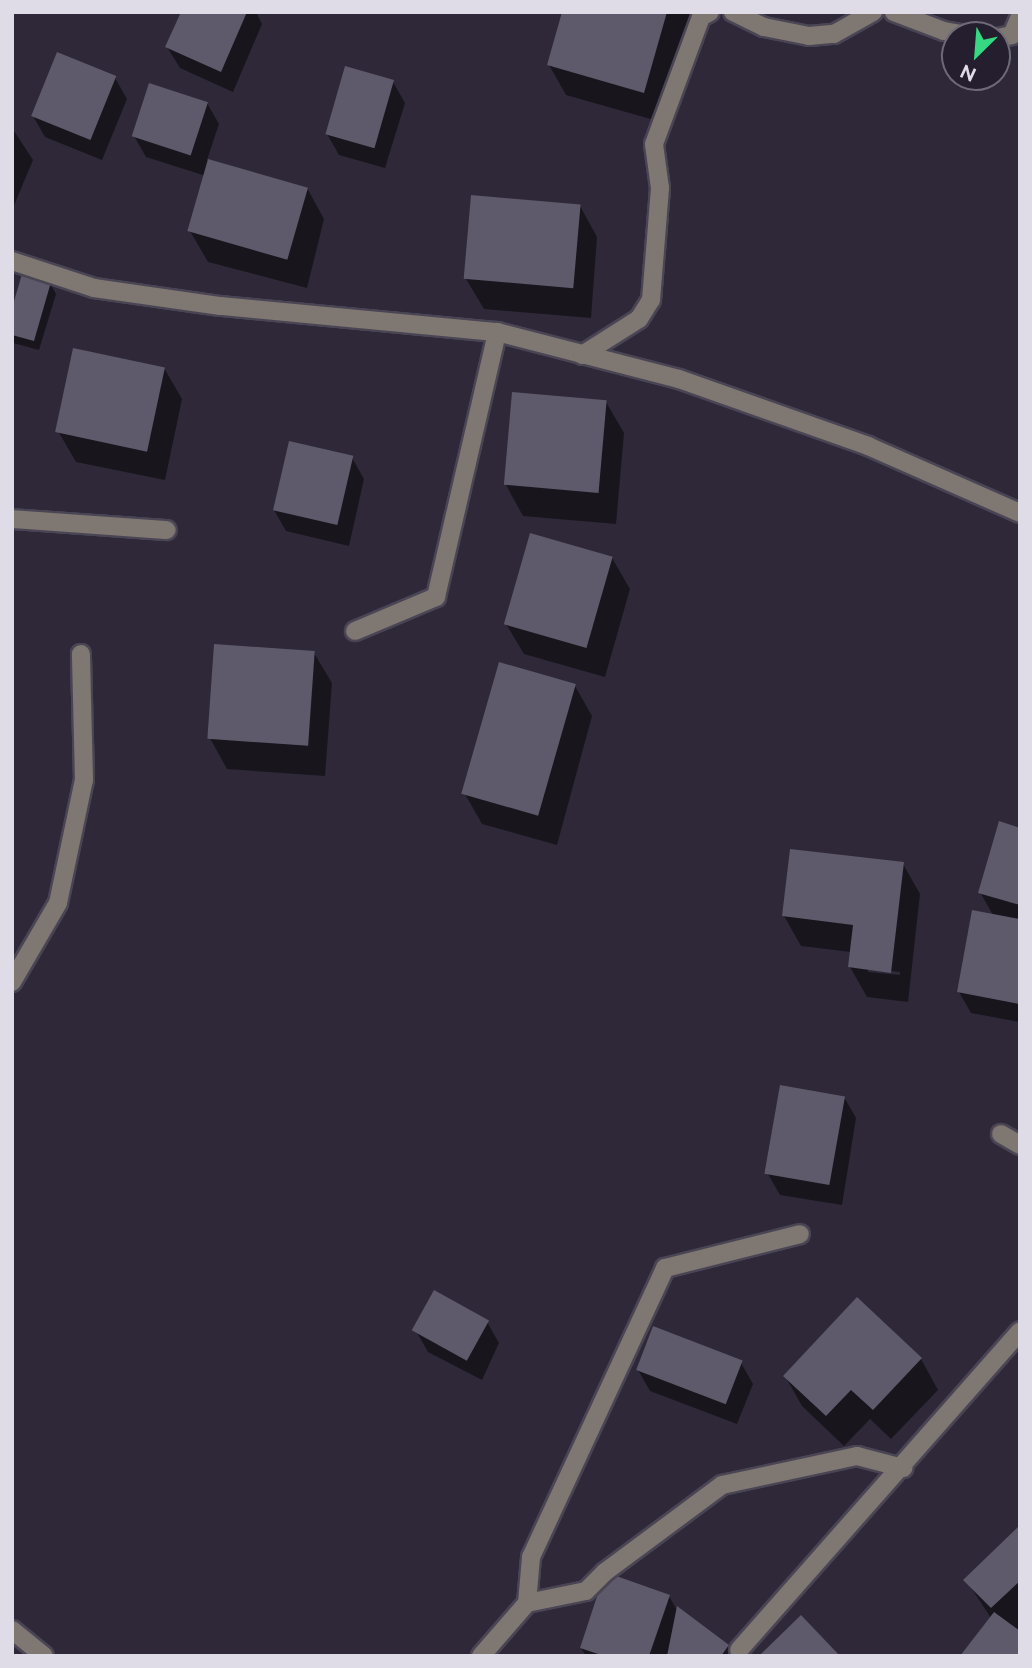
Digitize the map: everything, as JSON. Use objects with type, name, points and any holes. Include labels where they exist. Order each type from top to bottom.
[{"type":"street","points":[[733,12],[764,27],[809,36],[834,34],[873,12]]},
{"type":"street","points":[[894,12],[941,30]]},
{"type":"street","points":[[582,355],[639,318],[651,300],[660,188],[654,144],[703,14]]},
{"type":"street","points":[[1011,36],[1020,16]]},
{"type":"street","points":[[12,261],[107,289],[221,306],[497,332],[679,379],[868,446],[1020,513]]},
{"type":"street","points":[[355,631],[436,597],[497,332]]},
{"type":"street","points":[[12,519],[167,530]]},
{"type":"street","points":[[12,982],[58,903],[64,876],[84,780],[81,654]]},
{"type":"street","points":[[1001,1133],[1020,1145]]},
{"type":"street","points":[[481,1656],[527,1603],[531,1557],[666,1268],[800,1234]]},
{"type":"street","points":[[739,1650],[1020,1331]]},
{"type":"street","points":[[527,1603],[586,1591],[605,1573],[722,1485],[857,1456],[902,1468]]},
{"type":"street","points":[[12,1630],[44,1656]]},
{"type":"building","points":[[181,12],[247,12],[221,72],[165,47]]},
{"type":"building","points":[[562,12],[667,12],[644,93],[547,65]]},
{"type":"building","points":[[57,52],[116,76],[90,140],[31,116]]},
{"type":"building","points":[[345,66],[394,80],[374,148],[325,134]]},
{"type":"building","points":[[149,83],[208,102],[191,155],[132,136]]},
{"type":"building","points":[[208,159],[308,188],[287,260],[187,231]]},
{"type":"building","points":[[471,195],[581,205],[573,288],[464,279]]},
{"type":"building","points":[[22,274],[51,282],[34,341],[12,335],[12,308]]},
{"type":"building","points":[[73,348],[165,368],[147,452],[55,432]]},
{"type":"building","points":[[512,392],[607,400],[599,493],[504,485]]},
{"type":"building","points":[[289,441],[353,456],[337,525],[273,510]]},
{"type":"building","points":[[530,533],[613,557],[586,648],[504,624]]},
{"type":"building","points":[[214,644],[315,651],[308,746],[207,739]]},
{"type":"building","points":[[499,662],[576,684],[538,816],[461,794]]},
{"type":"building","points":[[999,821],[1020,828],[1020,905],[978,893]]},
{"type":"building","points":[[790,849],[904,862],[891,973],[848,967],[853,925],[782,916]]},
{"type":"building","points":[[972,910],[1020,919],[1019,1004],[957,992]]},
{"type":"building","points":[[780,1085],[845,1096],[829,1185],[764,1174]]},
{"type":"building","points":[[434,1290],[489,1321],[467,1361],[412,1330]]},
{"type":"building","points":[[857,1297],[922,1358],[873,1410],[851,1390],[826,1416],[783,1376]]},
{"type":"building","points":[[653,1326],[743,1360],[726,1404],[636,1370]]},
{"type":"building","points":[[1020,1525],[1020,1581],[991,1608],[963,1580]]},
{"type":"building","points":[[605,1572],[670,1595],[649,1656],[604,1656],[580,1648]]},
{"type":"building","points":[[677,1606],[729,1645],[721,1656],[667,1656]]},
{"type":"building","points":[[994,1612],[1020,1631],[1020,1656],[960,1656]]},
{"type":"building","points":[[801,1615],[840,1656],[759,1656]]}]
